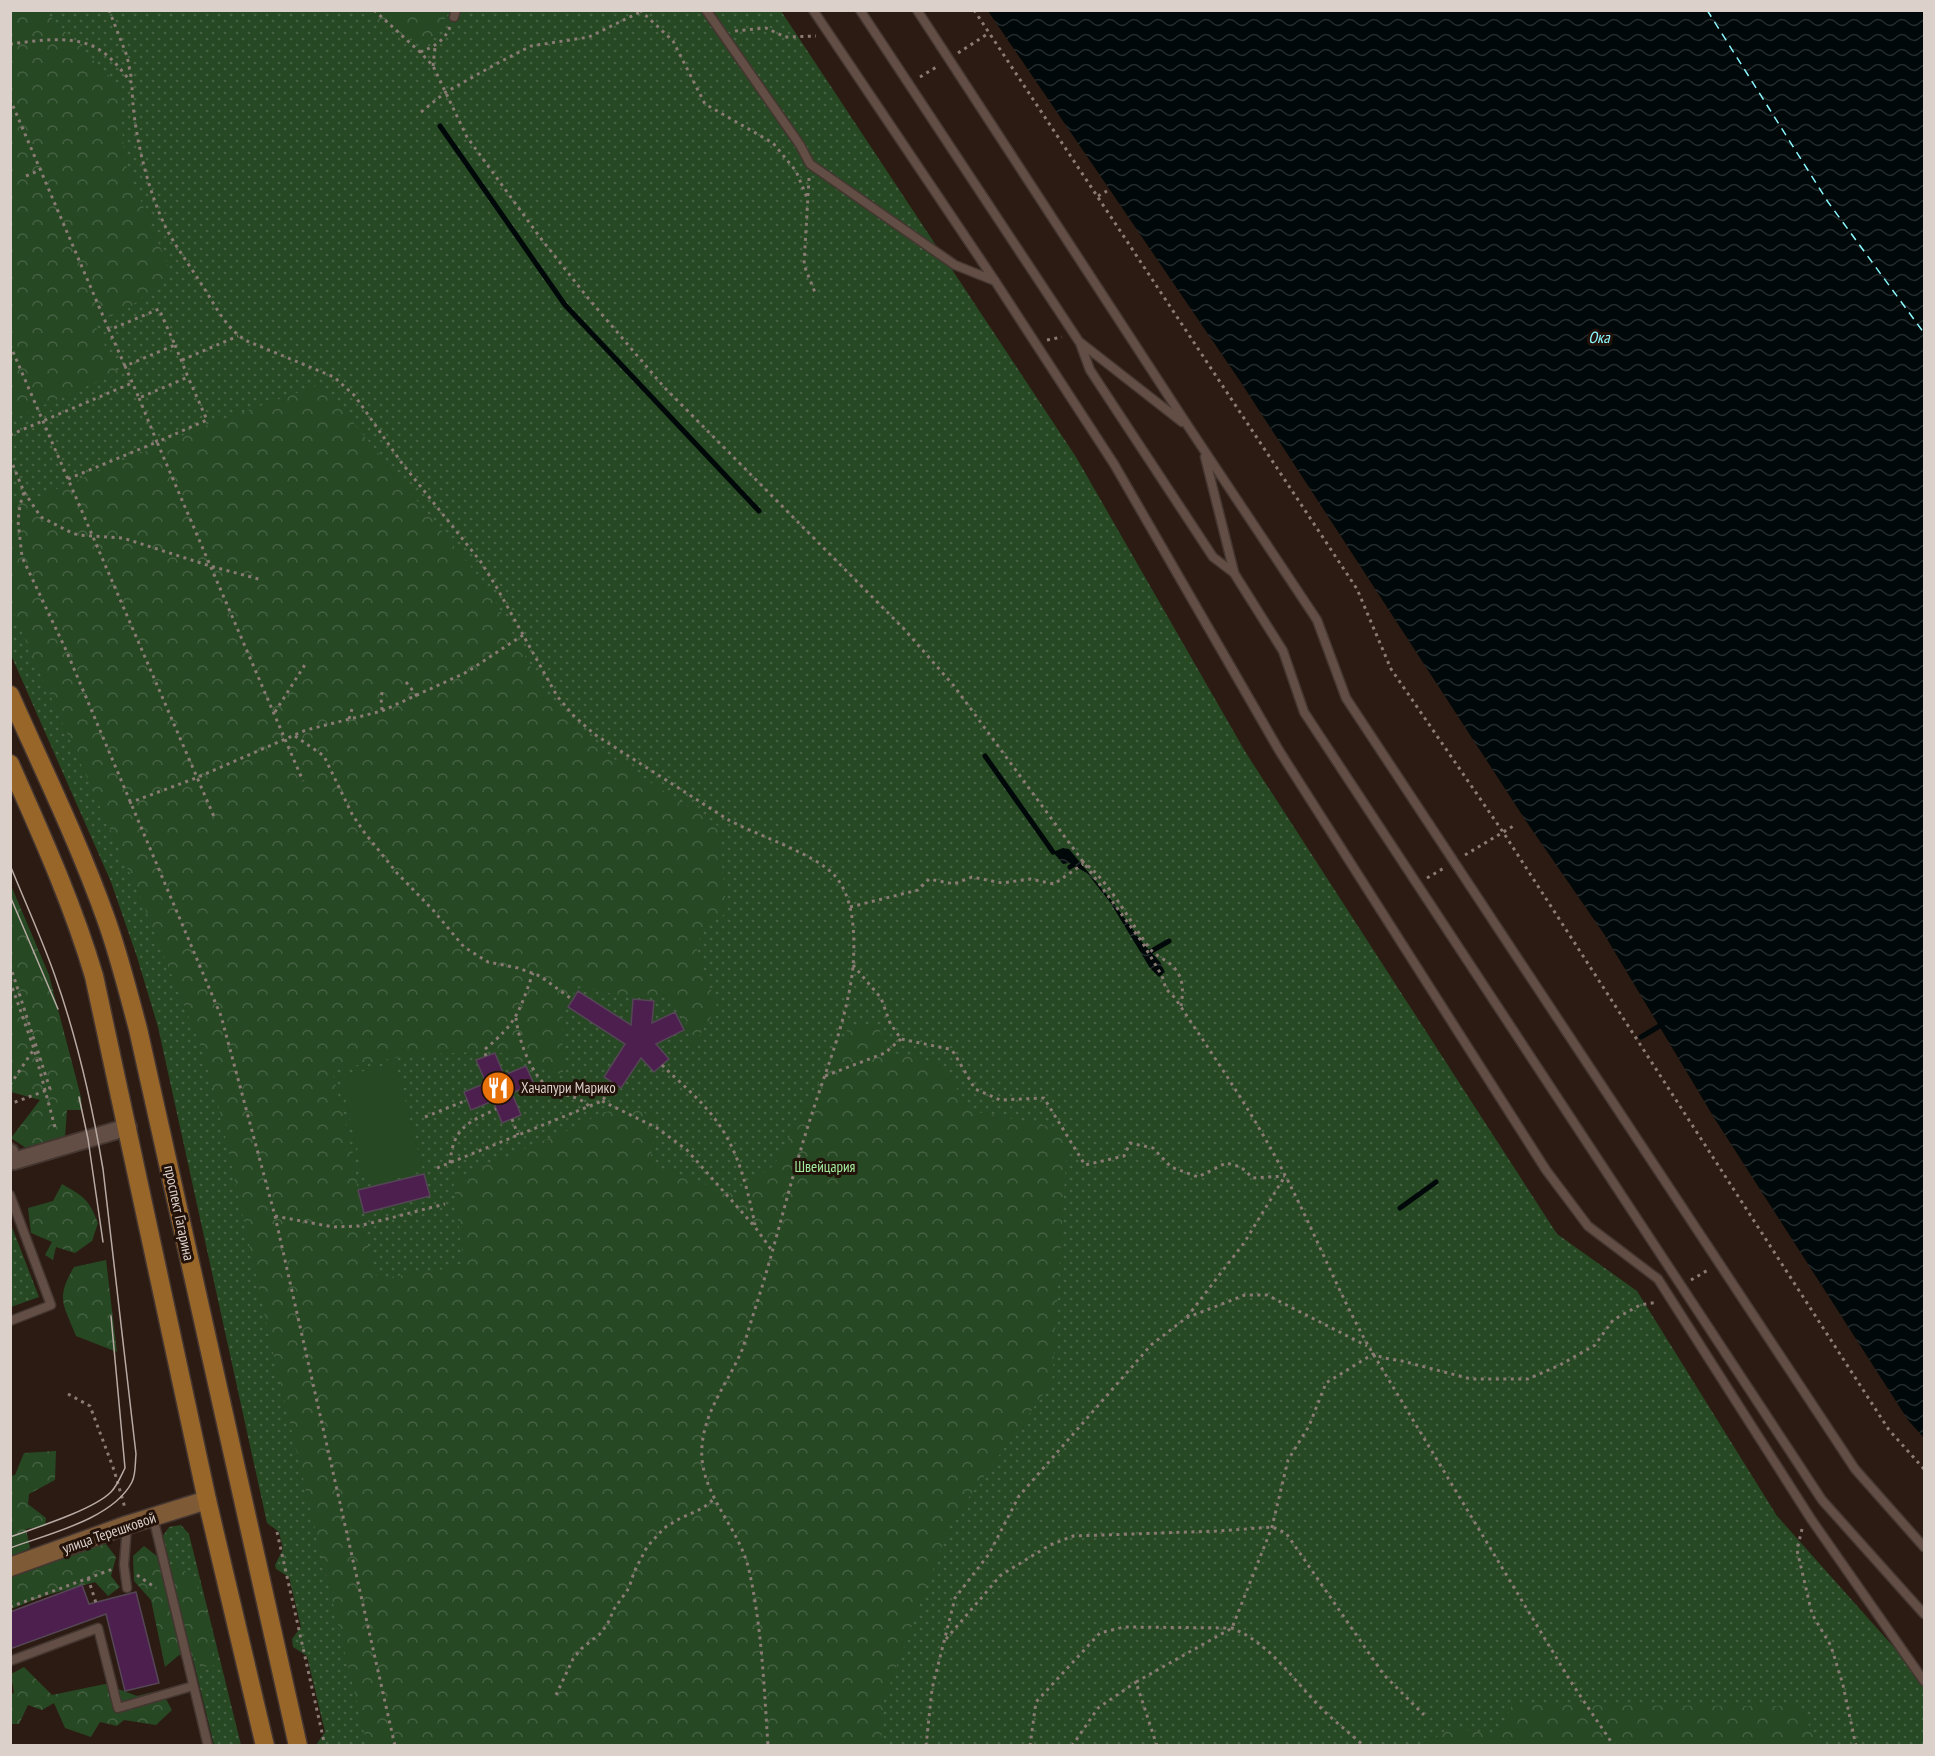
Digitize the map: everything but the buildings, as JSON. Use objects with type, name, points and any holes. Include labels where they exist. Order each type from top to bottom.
[{"type":"main road","name":"проспект Гагарина","points":[[10,695],[86,868],[106,919],[123,974],[141,1040],[298,1746]]},
{"type":"main road","points":[[10,764],[62,880],[94,975],[207,1500],[265,1746]]},
{"type":"street","points":[[11,1162],[128,1127]]},
{"type":"street","name":"улица Терешковой","points":[[10,1567],[127,1525],[207,1500]]},
{"type":"lane","points":[[706,10],[800,145],[810,164],[955,265],[995,281]]},
{"type":"lane","points":[[813,10],[995,281],[1114,464],[1280,752],[1546,1170],[1588,1226],[1658,1279],[1811,1519],[1924,1681]]},
{"type":"lane","points":[[860,10],[1078,339],[1090,370],[1213,557],[1234,573]]},
{"type":"lane","points":[[917,10],[1317,620],[1346,698],[1855,1469],[1924,1548]]},
{"type":"lane","points":[[1078,339],[1188,426]]},
{"type":"lane","points":[[1204,450],[1234,573],[1283,651],[1305,712],[1822,1500],[1924,1614]]},
{"type":"lane","points":[[10,1195],[51,1305],[10,1321]]},
{"type":"lane","points":[[153,1517],[208,1746]]},
{"type":"lane","points":[[127,1525],[124,1565],[127,1588]]},
{"type":"lane","points":[[10,1661],[98,1628],[118,1708],[193,1686]]},
{"type":"path","points":[[109,10],[127,56],[132,83],[132,109],[154,201],[168,231],[226,322],[238,336],[267,351],[317,368],[334,377],[355,396],[401,462],[481,562],[557,696],[573,715],[594,734],[727,819],[809,858],[834,875],[844,890],[850,906],[853,934],[853,965],[848,1000],[742,1350],[711,1407],[702,1448],[704,1470],[714,1499],[740,1546],[748,1568],[759,1624],[768,1746]]},
{"type":"path","points":[[374,10],[433,66],[467,137],[482,160],[588,298],[664,387],[904,629],[961,695],[1142,942],[1162,976],[1166,989],[1242,1098],[1286,1176],[1333,1272],[1347,1308],[1373,1354],[1571,1682],[1614,1746]]},
{"type":"path","points":[[974,10],[1357,589],[1391,669],[1503,832],[1889,1430],[1924,1469]]},
{"type":"path","points":[[421,112],[446,92],[531,46],[589,37],[640,11],[673,41],[705,104],[773,143],[796,171],[808,200]]},
{"type":"path","points":[[420,52],[435,47],[447,34],[455,14]]},
{"type":"path","points":[[722,32],[766,28],[785,37],[830,35]]},
{"type":"path","points":[[10,44],[54,39],[77,41],[109,56],[132,83]]},
{"type":"path","points":[[433,66],[435,47]]},
{"type":"path","points":[[10,99],[303,781]]},
{"type":"path","points":[[810,164],[804,265],[816,295]]},
{"type":"path","points":[[26,176],[40,170]]},
{"type":"path","points":[[1098,196],[1107,191]]},
{"type":"path","points":[[68,479],[207,420],[159,309],[110,330]]},
{"type":"path","points":[[182,360],[238,336]]},
{"type":"path","points":[[1034,342],[1078,339]]},
{"type":"path","points":[[10,345],[215,819]]},
{"type":"path","points":[[125,366],[175,345]]},
{"type":"path","points":[[139,398],[188,377]]},
{"type":"path","points":[[10,435],[132,383]]},
{"type":"path","points":[[10,458],[24,492],[41,517],[68,531],[78,535],[123,538],[262,580]]},
{"type":"path","points":[[24,492],[18,521],[22,557],[66,650],[220,1016],[275,1216],[395,1746]]},
{"type":"path","points":[[129,803],[196,778],[322,724],[349,720],[382,711],[467,672],[523,635]]},
{"type":"path","points":[[274,712],[306,663]]},
{"type":"path","points":[[406,682],[417,696]]},
{"type":"path","points":[[382,711],[383,688]]},
{"type":"path","points":[[349,720],[352,709]]},
{"type":"path","points":[[294,735],[324,756],[352,814],[364,832],[397,873],[433,910],[464,947],[488,962],[532,973],[552,984],[573,1000]]},
{"type":"path","points":[[1079,858],[1089,866],[1116,899],[1153,952],[1176,970],[1182,980],[1180,1006]]},
{"type":"path","points":[[850,906],[918,890],[929,879],[954,884],[972,877],[1002,883],[1030,879],[1054,884],[1083,864]]},
{"type":"path","points":[[10,965],[50,1089],[10,1104]]},
{"type":"path","points":[[853,965],[881,998],[890,1023],[901,1039],[949,1049],[954,1053],[975,1089],[1000,1100],[1044,1098],[1085,1165],[1124,1156],[1130,1143],[1153,1148],[1171,1167],[1198,1177],[1226,1163],[1241,1167],[1253,1178],[1286,1176]]},
{"type":"path","points":[[486,1056],[484,1050],[502,1035],[516,1018],[532,973]]},
{"type":"path","points":[[10,981],[34,1049],[57,1138]]},
{"type":"path","points":[[516,1018],[519,1037],[539,1080],[550,1089],[581,1098],[589,1106]]},
{"type":"path","points":[[825,1076],[885,1053],[901,1039]]},
{"type":"path","points":[[10,1085],[34,1049]]},
{"type":"path","points":[[662,1065],[706,1107],[725,1134],[745,1179],[755,1227]]},
{"type":"path","points":[[530,1074],[536,1072]]},
{"type":"path","points":[[437,1168],[602,1101],[615,1084]]},
{"type":"path","points":[[425,1117],[467,1100]]},
{"type":"path","points":[[602,1101],[657,1128],[687,1150],[755,1227],[773,1252]]},
{"type":"path","points":[[450,1163],[455,1138],[460,1130],[469,1122],[496,1109]]},
{"type":"path","points":[[512,1119],[518,1135]]},
{"type":"path","points":[[926,1746],[932,1689],[955,1598],[989,1554],[1019,1496],[1151,1345],[1186,1318],[1244,1243],[1286,1176]]},
{"type":"path","points":[[275,1216],[333,1227],[359,1226],[445,1204]]},
{"type":"path","points":[[1681,1286],[1719,1264]]},
{"type":"path","points":[[1186,1318],[1245,1295],[1267,1296],[1369,1347]]},
{"type":"path","points":[[1373,1354],[1471,1379],[1528,1379],[1560,1365],[1595,1345],[1613,1320],[1640,1305],[1672,1300]]},
{"type":"path","points":[[1072,1746],[1098,1708],[1136,1682],[1232,1628],[1272,1527],[1288,1460],[1309,1426],[1326,1383],[1373,1354]]},
{"type":"path","points":[[68,1394],[90,1406],[123,1496],[127,1525]]},
{"type":"path","points":[[556,1695],[573,1659],[608,1623],[614,1609],[629,1587],[647,1547],[664,1528],[693,1514],[714,1499]]},
{"type":"path","points":[[1811,1519],[1800,1531],[1797,1550],[1812,1614],[1831,1646],[1843,1685],[1856,1746]]},
{"type":"path","points":[[944,1641],[1001,1575],[1050,1545],[1073,1536],[1272,1527],[1286,1533],[1384,1675],[1424,1715]]},
{"type":"path","points":[[277,1532],[325,1746]]},
{"type":"path","points":[[10,1606],[124,1565],[155,1587],[158,1599]]},
{"type":"path","points":[[88,1578],[96,1603]]},
{"type":"path","points":[[1030,1746],[1036,1702],[1100,1633],[1124,1627],[1232,1628],[1246,1634],[1267,1649],[1322,1709],[1364,1746]]},
{"type":"path","points":[[1136,1682],[1157,1746]]},
{"type":"green space","points":[[11,10],[47,13],[118,85],[125,163],[171,273],[129,308],[94,323],[118,373],[11,419]]},
{"type":"green space","name":"Швейцария","points":[[10,11],[781,11],[1076,457],[1246,753],[1557,1234],[1637,1291],[1777,1516],[1924,1681],[1924,1745],[316,1745],[325,1732],[307,1656],[293,1647],[292,1639],[301,1627],[289,1577],[276,1569],[275,1565],[283,1549],[279,1532],[267,1523],[158,1027],[111,882],[11,655]]},
{"type":"green space","points":[[358,11],[450,11],[428,45],[398,34]]},
{"type":"green space","points":[[322,384],[488,588],[546,695],[569,724],[594,746],[718,826],[727,913],[706,925],[696,947],[717,1007],[692,1048],[691,1031],[669,995],[621,996],[578,986],[562,1011],[563,1075],[527,1064],[497,1051],[410,1055],[332,1070],[355,1162],[360,1218],[377,1279],[464,1266],[453,1179],[573,1128],[604,1112],[639,1109],[655,1120],[650,1165],[736,1195],[774,1165],[850,1025],[878,1027],[890,1052],[940,1064],[972,1111],[1068,1130],[1052,1382],[951,1522],[884,1700],[881,1745],[367,1745],[273,1353],[219,1108],[202,1050],[139,894],[11,608],[11,498],[21,501],[38,497],[212,423]]},
{"type":"green space","points":[[10,883],[49,975],[81,1097],[82,1110],[67,1110],[65,1137],[26,1148],[11,1138],[40,1100],[11,1092]]},
{"type":"green space","points":[[396,1063],[423,1171],[366,1185],[340,1077]]},
{"type":"green space","points":[[62,1184],[84,1199],[92,1208],[98,1223],[92,1241],[75,1253],[56,1247],[53,1260],[45,1255],[52,1242],[31,1233],[28,1208],[53,1201]]},
{"type":"green space","points":[[10,1222],[39,1297],[11,1307],[10,1307]]},
{"type":"green space","points":[[106,1260],[117,1352],[76,1336],[63,1302],[65,1287],[74,1267]]},
{"type":"green space","points":[[56,1451],[55,1480],[29,1494],[28,1504],[46,1518],[45,1526],[26,1529],[30,1548],[11,1557],[11,1476],[15,1475],[24,1453]]},
{"type":"green space","points":[[181,1525],[189,1534],[241,1745],[214,1745],[163,1536],[169,1527]]},
{"type":"green space","points":[[105,1543],[116,1557],[111,1576],[120,1587],[108,1596],[95,1582],[44,1596],[11,1609],[11,1574]]},
{"type":"green space","points":[[144,1546],[171,1567],[180,1568],[196,1578],[210,1626],[216,1665],[204,1667],[194,1658],[179,1655],[165,1667],[151,1600],[134,1581],[133,1556]]},
{"type":"green space","points":[[24,1667],[52,1695],[105,1684],[137,1696],[161,1690],[172,1710],[156,1725],[124,1720],[117,1726],[100,1722],[91,1737],[65,1728],[54,1703],[42,1710],[28,1705],[19,1724],[11,1724],[11,1694],[14,1693],[11,1674]]},
{"type":"green space","points":[[1512,1705],[1798,1706],[1820,1745],[1426,1745],[1449,1728],[1498,1734]]},
{"type":"water","name":"Ока","points":[[988,11],[1924,11],[1924,1438],[1908,1420],[1713,1116],[1604,934],[1526,821],[1240,381]]},
{"type":"water","points":[[1063,848],[1069,849],[1160,962],[1165,972],[1159,977],[1150,968],[1110,902],[1087,873],[1069,863],[1063,864],[1053,852]]},
{"type":"waterway","points":[[440,126],[565,305],[759,511]]},
{"type":"waterway","points":[[985,756],[1053,852]]},
{"type":"waterway","points":[[1150,952],[1169,941]]},
{"type":"waterway","points":[[1641,1037],[1663,1024]]},
{"type":"waterway","points":[[1400,1208],[1436,1182]]},
{"type":"ferry route","points":[[1707,10],[1828,202],[1924,333]]},
{"type":"tram line","points":[[10,865],[55,976],[77,1047],[89,1096],[103,1169],[136,1454],[132,1482],[123,1495],[110,1506],[78,1524],[10,1548]]},
{"type":"tram line","points":[[10,896],[58,1009]]},
{"type":"tram line","points":[[79,1097],[88,1139],[103,1242]]},
{"type":"tram line","points":[[10,1537],[63,1518],[103,1499],[113,1490],[125,1468],[111,1316]]},
{"type":"place","name":"Хачапури Марико","points":[[498,1088]]}]
